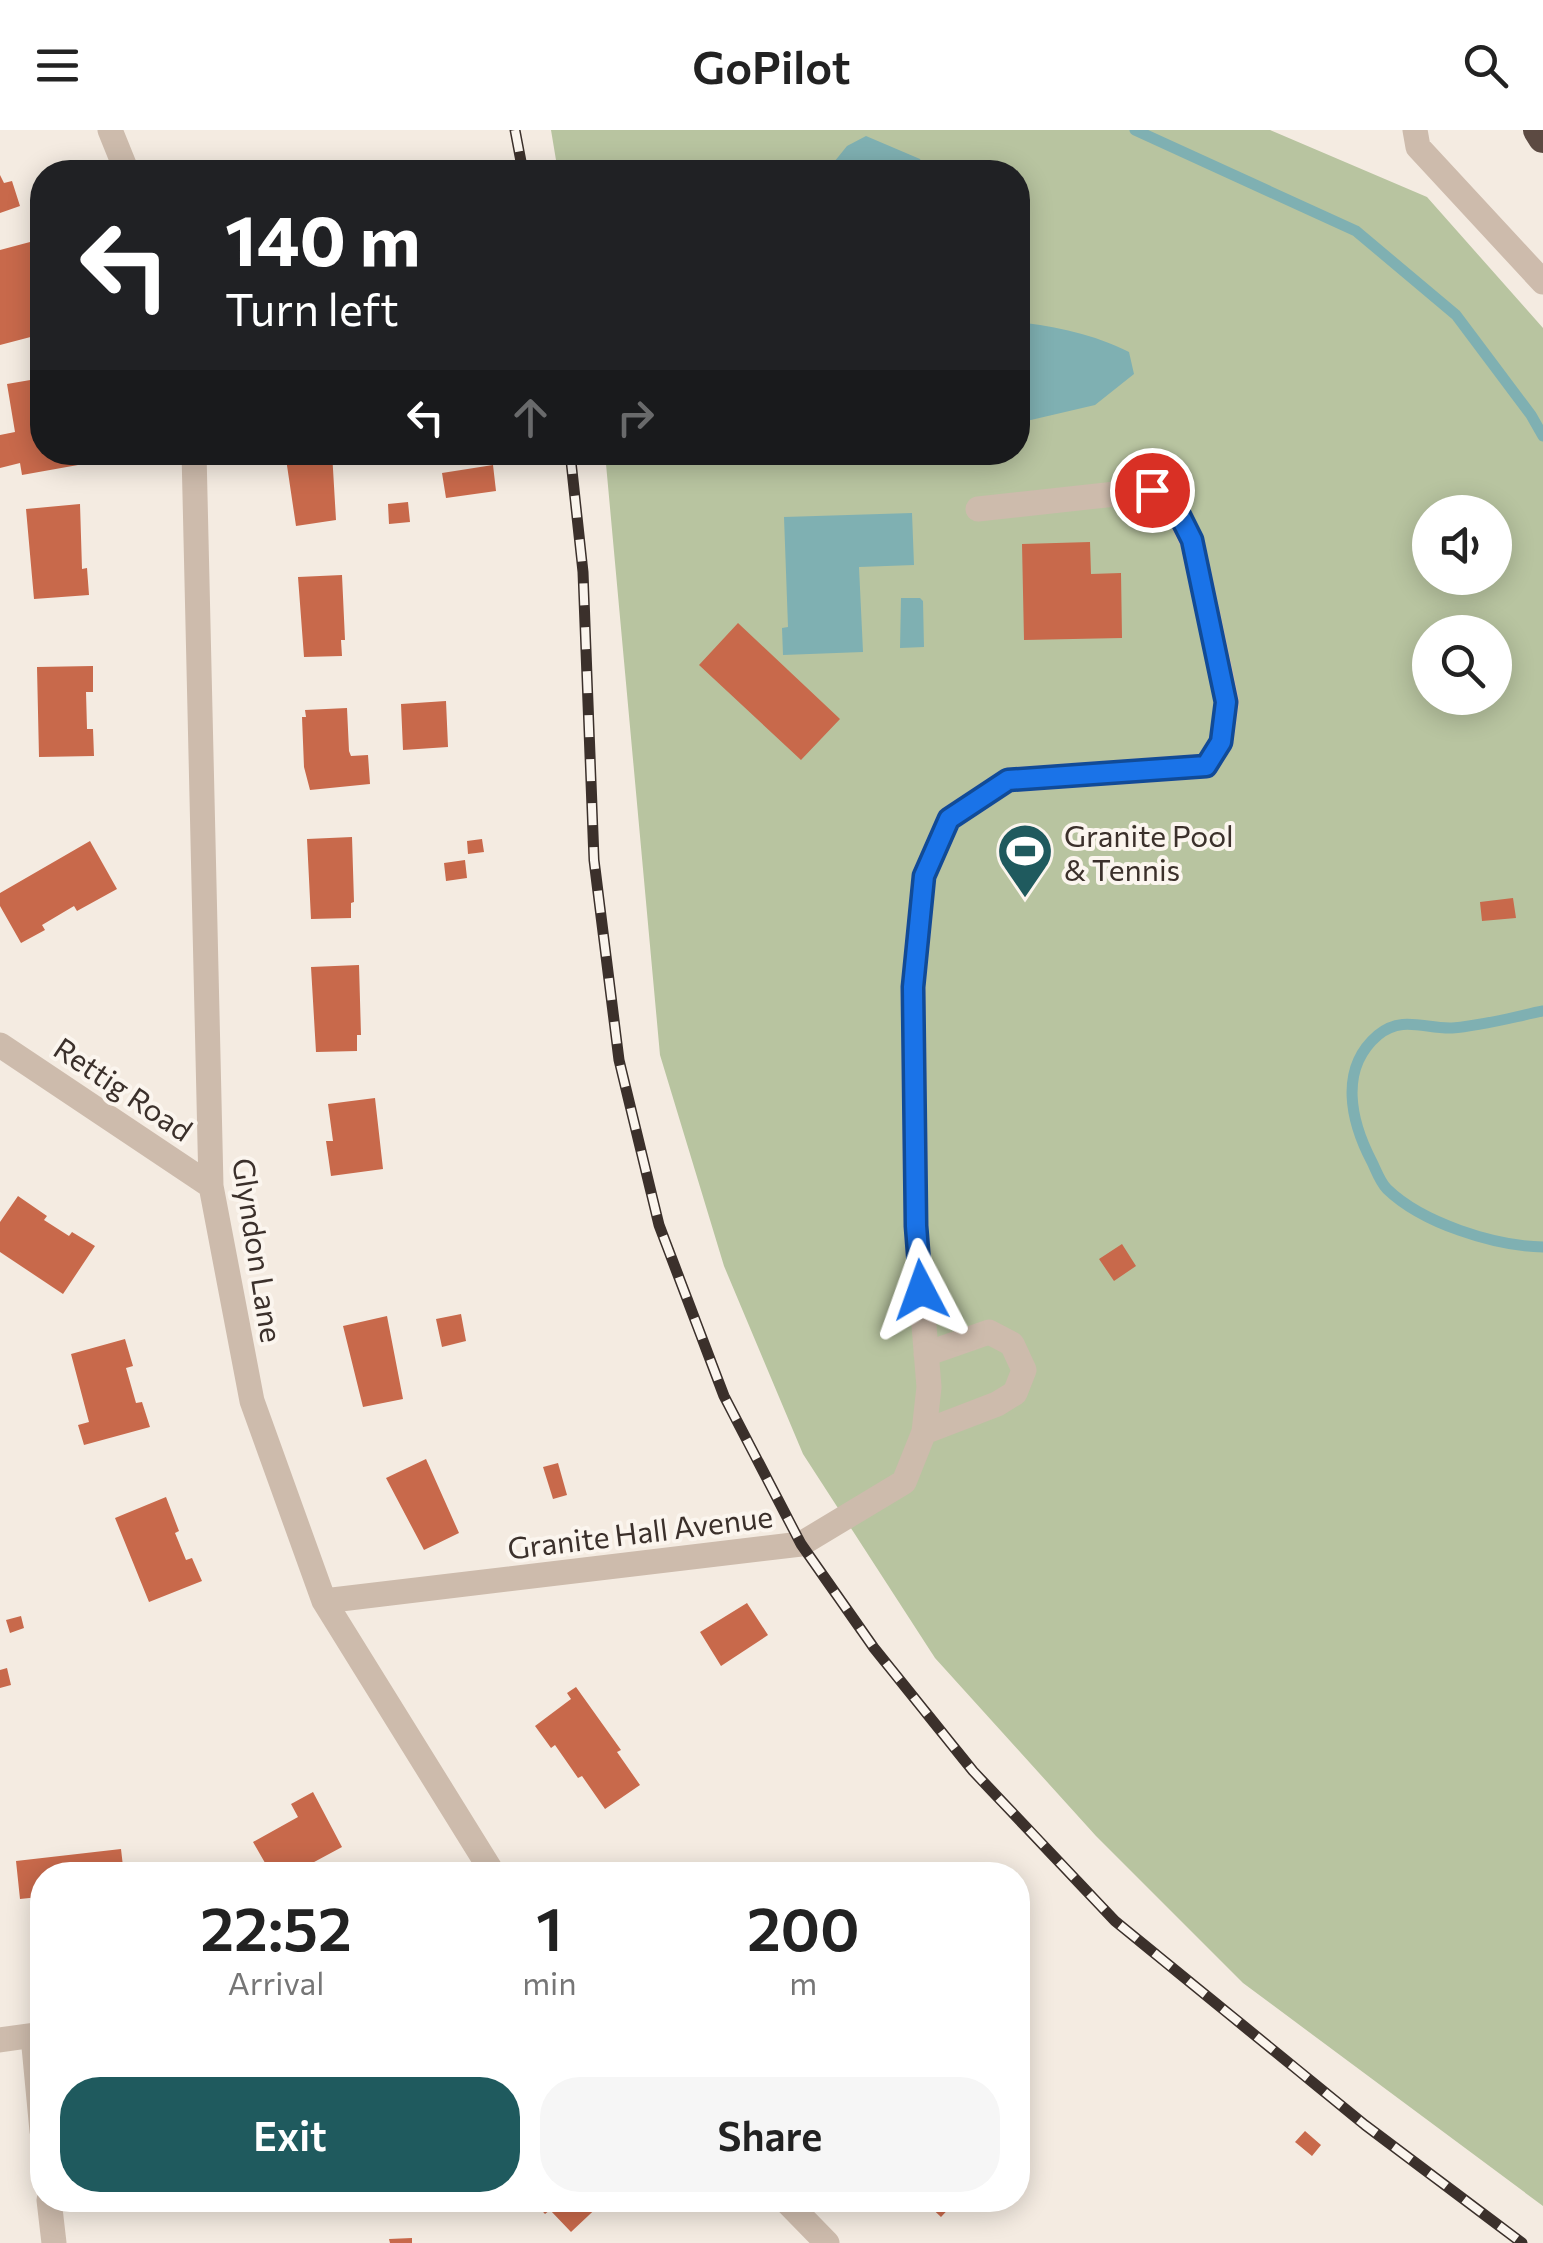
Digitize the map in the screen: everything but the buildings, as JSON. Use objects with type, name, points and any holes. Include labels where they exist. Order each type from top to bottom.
[{"type":"highway","points":[[1538,130],[1543,138]]},
{"type":"street","points":[[110,130],[122,160]]},
{"type":"street","points":[[1415,130],[1418,147],[1543,282]]},
{"type":"street","name":"Glyndon Lane","points":[[194,465],[211,1186],[252,1401],[324,1601],[486,1862]]},
{"type":"street","name":"Granite Hall Avenue","points":[[324,1601],[802,1544],[904,1482],[924,1432],[928,1387],[916,1226],[913,987],[924,876],[949,819],[1008,780],[1206,766],[1221,742],[1226,702],[1192,540],[1174,504],[1152,490],[978,509]]},
{"type":"street","name":"Rettig Road","points":[[0,1044],[211,1186]]},
{"type":"street","points":[[924,1432],[969,1417],[1015,1393],[1024,1370],[1012,1344],[988,1332],[926,1354]]},
{"type":"street","points":[[0,2040],[30,2036]]},
{"type":"street","points":[[51,2212],[54,2243]]},
{"type":"street","points":[[796,2212],[826,2243]]},
{"type":"green space","points":[[551,130],[1270,130],[1427,197],[1543,328],[1543,2206],[1243,1983],[1096,1836],[935,1658],[803,1454],[724,1266],[660,1055],[606,465],[1030,465],[1030,160],[556,160]]},
{"type":"water","points":[[866,136],[921,160],[836,160],[847,146]]},
{"type":"water","points":[[1030,324],[1075,332],[1129,352],[1134,374],[1095,405],[1030,420]]},
{"type":"water","points":[[912,513],[914,565],[859,567],[863,652],[783,655],[782,628],[788,627],[784,517]]},
{"type":"water","points":[[901,598],[923,601],[924,647],[900,648]]},
{"type":"waterway","points":[[1135,130],[1356,231],[1456,315],[1543,436]]},
{"type":"waterway","points":[[1543,1011],[1463,1027],[1405,1024],[1387,1029],[1365,1049],[1357,1064],[1352,1096],[1358,1130],[1378,1176],[1402,1201],[1439,1222],[1481,1237],[1543,1247]]},
{"type":"railway","points":[[515,130],[521,160]]},
{"type":"railway","points":[[571,465],[583,572],[594,860],[619,1060],[659,1225],[724,1396],[801,1544],[874,1648],[973,1771],[1115,1921],[1365,2125],[1522,2243]]},
{"type":"place","name":"Granite Pool & Tennis","points":[[1025,900]]},
{"type":"route","points":[[921,1290],[916,1226],[913,987],[924,876],[949,819],[1008,780],[1206,766],[1221,742],[1226,702],[1192,540],[1174,504],[1152,490]]}]
